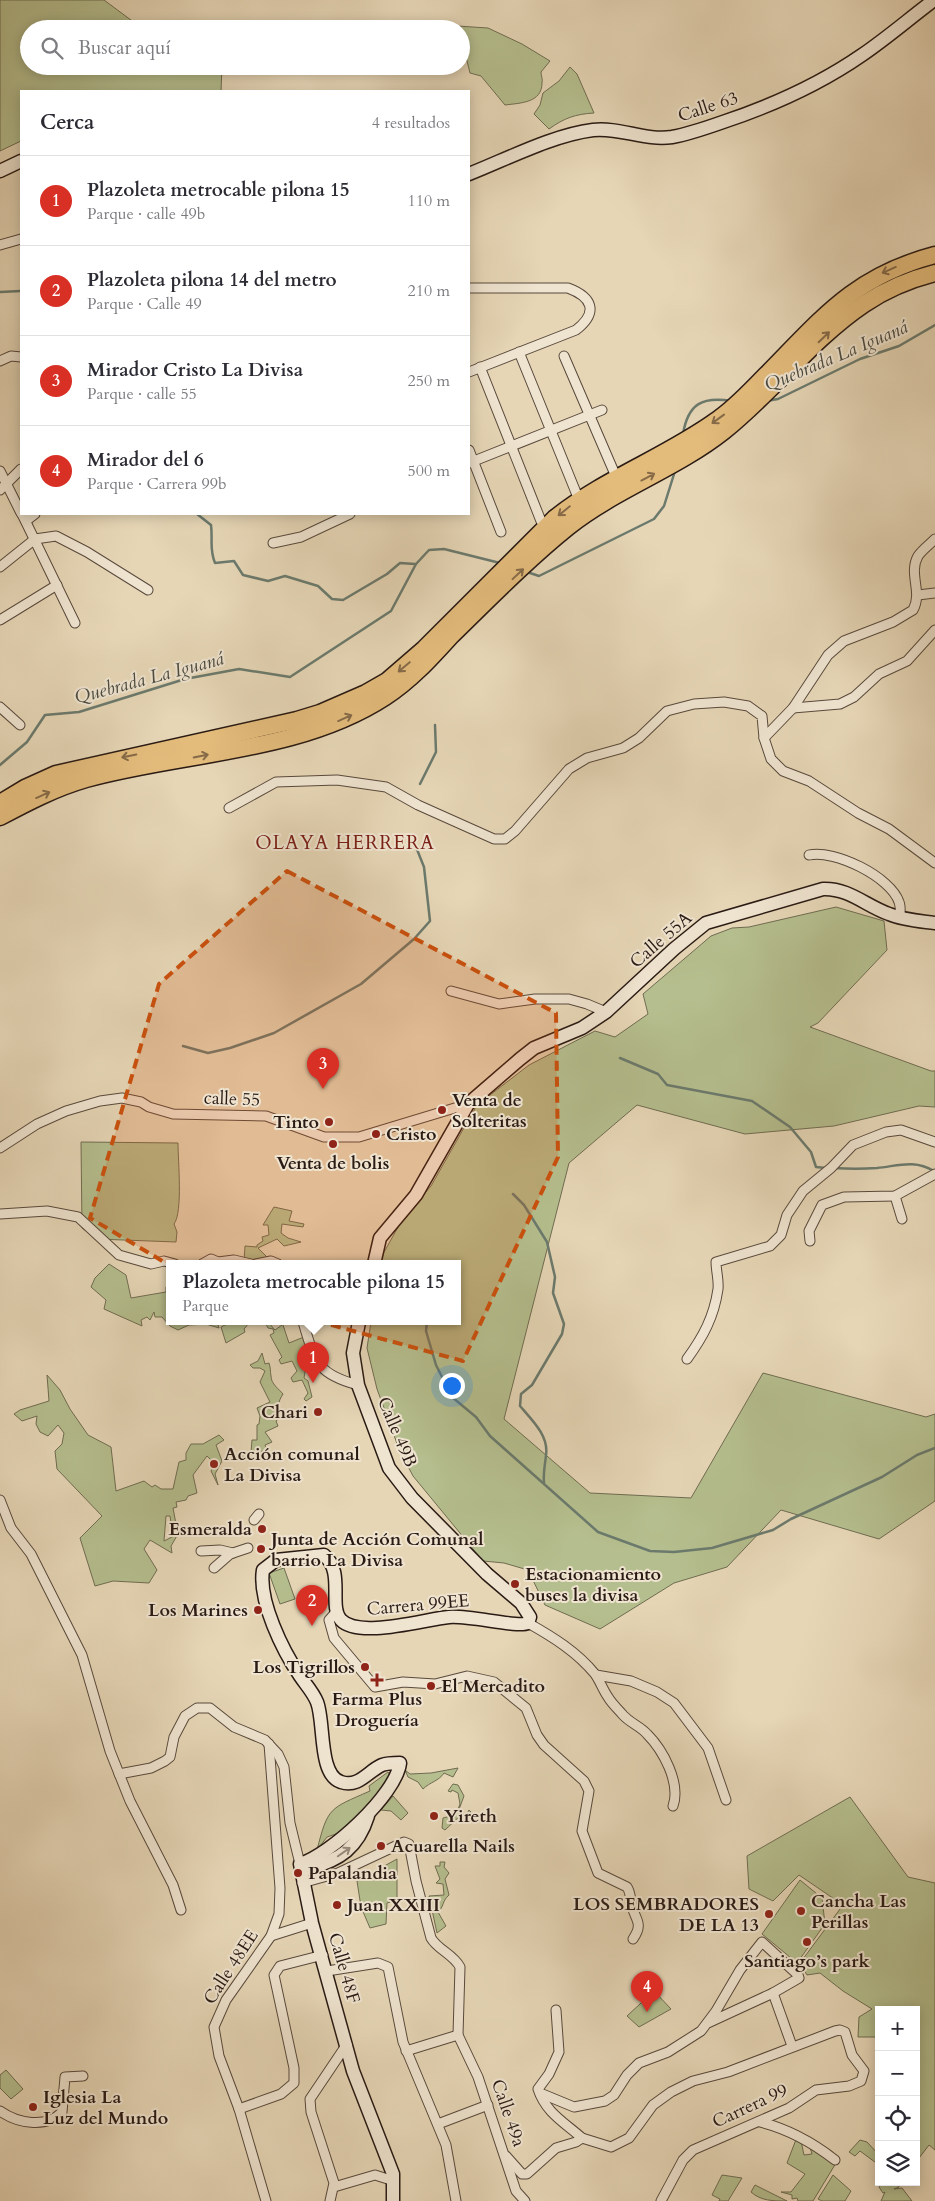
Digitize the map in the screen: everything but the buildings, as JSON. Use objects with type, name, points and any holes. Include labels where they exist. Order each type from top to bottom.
[{"type":"highway","points":[[772,378],[829,312],[855,289],[894,268],[935,255]]},
{"type":"highway","points":[[0,817],[44,794],[88,779],[271,741],[344,720],[384,698],[402,685],[480,602],[543,529],[570,506],[597,488],[717,420],[866,302],[893,288],[935,273]]},
{"type":"highway","points":[[0,803],[37,782],[70,770],[297,720],[343,704],[393,676],[480,602]]},
{"type":"street","name":"Calle 63","points":[[470,174],[545,144],[587,132],[608,130],[642,137],[672,137],[744,115],[776,102],[862,56],[934,0]]},
{"type":"street","points":[[0,171],[20,161]]},
{"type":"street","points":[[0,245],[20,239]]},
{"type":"street","points":[[470,288],[568,288],[581,293],[590,303],[591,312],[586,322],[576,330],[470,372]]},
{"type":"street","points":[[519,352],[577,495]]},
{"type":"street","points":[[0,361],[11,356],[20,357]]},
{"type":"street","points":[[564,356],[614,472]]},
{"type":"street","points":[[480,368],[541,521]]},
{"type":"street","points":[[501,532],[471,462],[602,410]]},
{"type":"street","points":[[3,488],[20,470]]},
{"type":"street","points":[[0,471],[3,488],[20,512]]},
{"type":"street","points":[[325,525],[333,515]]},
{"type":"street","points":[[273,543],[301,537],[348,515]]},
{"type":"street","points":[[23,516],[75,623]]},
{"type":"street","points":[[0,567],[35,539],[56,536],[87,552],[148,590]]},
{"type":"street","points":[[764,738],[793,708],[828,655],[844,641],[893,622],[914,610],[918,595],[913,572],[918,556],[935,539]]},
{"type":"street","points":[[0,620],[57,585]]},
{"type":"street","points":[[918,595],[935,593]]},
{"type":"street","points":[[793,708],[840,704],[854,698],[879,674],[907,661],[935,630]]},
{"type":"street","points":[[229,808],[276,782],[337,780],[386,788],[418,805],[494,839],[505,838],[515,831],[568,769],[588,758],[623,748],[639,738],[668,711],[694,704],[724,702],[748,706],[762,716],[764,738],[770,759],[783,771],[810,781],[858,813],[889,828],[935,863]]},
{"type":"street","points":[[0,707],[20,725]]},
{"type":"street","points":[[809,855],[832,856],[868,872],[896,895],[900,905],[900,917]]},
{"type":"street","name":"Calle 55A","points":[[468,1104],[534,1048],[582,1028],[606,1012],[697,929],[718,918],[832,889],[844,891],[885,913],[935,923]]},
{"type":"street","points":[[451,991],[499,1004],[535,1000],[569,1000],[606,1012]]},
{"type":"street","name":"calle 55","points":[[0,1148],[37,1124],[66,1111],[110,1099],[141,1102],[172,1114],[266,1116],[324,1137],[359,1137],[468,1104]]},
{"type":"street","points":[[375,1260],[380,1238],[416,1195],[468,1104]]},
{"type":"street","points":[[687,1359],[703,1337],[712,1318],[718,1287],[716,1262],[770,1246],[781,1235],[787,1215],[803,1191],[853,1145],[886,1132],[901,1130],[935,1142]]},
{"type":"street","points":[[810,1240],[809,1230],[814,1217],[822,1205],[844,1197],[896,1196],[935,1174]]},
{"type":"street","points":[[896,1196],[902,1219]]},
{"type":"street","points":[[0,1214],[47,1211],[78,1218],[119,1256],[151,1264],[166,1261]]},
{"type":"street","name":"Calle 49B","points":[[304,1325],[315,1357],[324,1372],[338,1379],[358,1385]]},
{"type":"street","name":"Calle 49B","points":[[359,1325],[354,1353],[358,1385],[389,1468],[412,1498],[487,1574],[525,1607],[530,1617],[528,1623]]},
{"type":"street","points":[[0,1500],[11,1528],[31,1554],[82,1655],[110,1751],[144,1831],[173,1885],[181,1910]]},
{"type":"street","points":[[214,1568],[233,1553],[248,1548]]},
{"type":"street","points":[[201,1551],[220,1550],[233,1553]]},
{"type":"street","points":[[301,1873],[319,1866],[349,1849],[361,1834],[369,1813],[394,1782],[399,1772],[400,1763],[381,1766],[362,1780],[351,1783],[341,1782],[330,1773],[318,1704],[289,1657],[276,1630],[264,1593],[263,1570],[276,1560],[324,1555],[332,1566],[336,1578],[339,1616],[329,1620],[334,1638],[374,1687],[403,1682],[435,1684],[467,1676],[494,1682],[526,1708],[537,1735],[544,1745],[584,1781],[589,1791],[582,1824],[584,1841],[598,1873],[626,1887],[629,1891],[632,1908],[639,1922],[637,1934],[633,1939]]},
{"type":"street","name":"Carrera 99EE","points":[[339,1616],[352,1627],[362,1628],[458,1616],[486,1618],[520,1625],[528,1623]]},
{"type":"street","points":[[528,1623],[558,1641],[579,1657],[596,1675],[608,1698],[626,1718],[646,1733],[661,1751],[674,1780],[676,1798],[673,1806]]},
{"type":"street","points":[[596,1675],[631,1681],[657,1692],[674,1704],[708,1748],[726,1800]]},
{"type":"street","points":[[119,1774],[151,1768],[170,1757],[177,1729],[185,1716],[196,1708],[210,1708],[234,1727],[260,1737],[269,1744]]},
{"type":"street","name":"Calle 48F","points":[[269,1744],[278,1754],[284,1767],[290,1823],[312,1923],[348,2044],[353,2071],[388,2158],[394,2181],[393,2201]]},
{"type":"street","name":"Calle 48EE","points":[[266,2201],[239,2109],[219,2056],[214,2027],[226,2000],[271,1936],[279,1914],[280,1888],[269,1744]]},
{"type":"street","points":[[301,1873],[338,1872],[404,1842],[409,1844],[416,1881],[431,1938],[435,1945],[456,1961],[460,1967],[458,2035],[406,2051]]},
{"type":"street","points":[[271,1936],[312,1923]]},
{"type":"street","points":[[540,2093],[574,2107],[606,2101],[614,2095],[627,2075],[639,2063],[696,2036],[708,2023],[740,1970],[762,1942],[796,1972],[799,1978],[773,1993],[708,2023]]},
{"type":"street","points":[[239,2109],[281,2094],[294,2083],[294,2068],[274,1975],[280,1966],[323,1955]]},
{"type":"street","points":[[327,1971],[378,1963],[388,1967],[406,2051],[449,2154],[456,2201]]},
{"type":"street","points":[[556,2010],[559,2052],[549,2074],[539,2086],[540,2093],[553,2115],[582,2138],[611,2147],[629,2138],[662,2097],[693,2081],[728,2072],[792,2046],[773,1993]]},
{"type":"street","name":"Carrera 99","points":[[661,2201],[683,2160],[693,2150],[789,2108],[816,2090],[858,2084],[864,2077],[860,2065],[852,2055],[846,2035],[840,2030],[792,2046]]},
{"type":"street","name":"Calle 49a","points":[[458,2035],[478,2077],[506,2156],[516,2191],[525,2201]]},
{"type":"street","points":[[330,2201],[334,2187],[311,2112],[310,2099],[348,2044]]},
{"type":"street","points":[[0,2111],[13,2120],[22,2123],[54,2118],[62,2112],[65,2077],[83,2076]]},
{"type":"street","points":[[438,2124],[488,2106]]},
{"type":"street","points":[[760,2122],[778,2126],[797,2135],[816,2145],[835,2160]]},
{"type":"street","points":[[506,2156],[522,2174],[528,2174],[556,2148],[576,2142],[582,2138]]},
{"type":"street","points":[[334,2187],[375,2175],[394,2181]]},
{"type":"highlighted area","points":[[287,871],[556,1013],[558,1157],[463,1361],[218,1294],[90,1218],[159,984]]},
{"type":"green space","points":[[0,0],[104,0],[131,20],[20,20],[20,75],[222,75],[221,90],[20,90],[20,141],[0,151]]},
{"type":"green space","points":[[470,27],[488,28],[522,44],[550,61],[541,72],[541,90],[538,95],[529,101],[517,104],[505,105],[481,76],[470,73]]},
{"type":"green space","points":[[570,67],[577,74],[594,113],[570,117],[549,129],[534,114],[540,105],[543,93],[559,81]]},
{"type":"green space","points":[[836,907],[884,921],[887,950],[818,1023],[810,1027],[935,1071],[935,1107],[919,1106],[834,1126],[745,1134],[637,1105],[569,1163],[504,1419],[590,1493],[691,1498],[763,1373],[926,1417],[935,1414],[935,1501],[879,1539],[781,1510],[727,1567],[674,1583],[600,1629],[545,1605],[528,1570],[504,1563],[483,1561],[413,1476],[399,1449],[377,1389],[367,1348],[371,1325],[461,1325],[461,1260],[382,1260],[383,1254],[402,1220],[431,1186],[477,1105],[529,1065],[595,1031],[615,1037],[648,1014],[643,994],[711,936],[732,928],[749,927]]},
{"type":"green space","points":[[81,1142],[178,1143],[179,1198],[177,1218],[174,1224],[177,1232],[176,1242],[97,1239],[82,1228]]},
{"type":"green space","points":[[274,1207],[292,1211],[289,1221],[304,1224],[303,1227],[282,1224],[281,1233],[288,1238],[301,1242],[284,1246],[277,1239],[258,1248],[269,1259],[244,1260],[245,1246],[257,1247],[263,1241],[262,1237],[269,1235],[268,1225],[263,1225]]},
{"type":"green space","points":[[109,1264],[126,1275],[131,1298],[166,1292],[166,1322],[162,1317],[155,1317],[154,1312],[150,1320],[147,1317],[141,1320],[142,1326],[104,1309],[106,1300],[91,1287],[95,1278]]},
{"type":"green space","points":[[169,1325],[189,1325],[178,1330]]},
{"type":"green space","points":[[225,1325],[247,1325],[244,1329],[245,1332],[226,1343],[221,1327]]},
{"type":"green space","points":[[266,1325],[271,1325],[275,1330],[283,1325],[289,1343],[304,1337],[310,1352],[302,1356],[307,1364],[314,1362],[314,1368],[311,1370],[311,1366],[306,1366],[304,1378],[308,1381],[312,1397],[306,1401],[304,1399],[308,1393],[302,1380],[293,1382],[291,1378],[297,1371],[292,1361],[281,1364],[279,1360],[282,1357],[270,1335],[274,1333],[273,1329],[268,1328]]},
{"type":"green space","points":[[262,1353],[265,1364],[269,1363],[272,1381],[283,1394],[278,1405],[282,1416],[276,1421],[278,1426],[265,1432],[272,1442],[265,1445],[267,1450],[240,1458],[241,1453],[251,1452],[252,1440],[257,1440],[257,1425],[259,1424],[260,1416],[257,1408],[270,1402],[260,1382],[265,1371],[260,1368],[253,1368],[250,1365],[258,1361]]},
{"type":"green space","points":[[47,1375],[60,1390],[70,1409],[88,1435],[111,1447],[116,1491],[144,1481],[152,1487],[155,1485],[161,1489],[173,1489],[179,1462],[186,1460],[186,1453],[191,1444],[203,1444],[219,1435],[224,1440],[216,1445],[222,1461],[215,1474],[218,1485],[211,1471],[215,1464],[207,1456],[193,1475],[197,1493],[188,1496],[186,1500],[176,1502],[177,1507],[173,1508],[176,1524],[171,1523],[170,1516],[166,1516],[164,1541],[178,1534],[171,1546],[172,1553],[150,1540],[144,1549],[157,1570],[149,1583],[113,1581],[95,1586],[80,1538],[102,1516],[57,1469],[55,1451],[62,1444],[64,1433],[58,1425],[48,1436],[40,1432],[36,1424],[37,1416],[22,1421],[14,1414],[20,1410],[49,1401]]},
{"type":"green space","points":[[284,1568],[295,1599],[280,1604],[269,1573]]},
{"type":"green space","points":[[458,1768],[453,1777],[444,1773],[440,1778],[423,1789],[418,1782],[408,1777],[405,1770],[410,1774],[431,1773]]},
{"type":"green space","points":[[388,1772],[391,1776],[348,1830],[327,1837],[317,1850],[324,1825],[332,1811],[338,1806],[370,1791],[369,1786]]},
{"type":"green space","points":[[453,1784],[458,1785],[464,1796],[458,1812],[466,1815],[469,1810],[471,1812],[465,1817],[461,1815],[445,1830],[442,1828],[443,1818],[451,1816],[451,1812],[457,1812],[460,1804],[458,1793],[452,1790],[451,1792],[448,1791]]},
{"type":"green space","points":[[393,1796],[408,1813],[401,1820],[391,1811],[381,1810]]},
{"type":"green space","points":[[850,1797],[908,1877],[935,1883],[935,2150],[929,2145],[920,2157],[920,2006],[875,2006],[875,2037],[858,2037],[859,2017],[872,2009],[843,1991],[820,1973],[807,1975],[800,1963],[843,1905],[799,1875],[773,1901],[749,1889],[747,1856]]},
{"type":"green space","points":[[397,1859],[397,1900],[387,1903],[386,1924],[370,1928],[361,1907],[357,1881]]},
{"type":"green space","points":[[440,1862],[445,1862],[444,1867],[449,1873],[445,1879],[449,1895],[438,1912],[446,1926],[437,1933],[429,1896],[444,1895],[443,1884],[436,1883],[440,1879],[435,1866],[440,1866]]},
{"type":"green space","name":"Cancha Las Perillas","points":[[800,1880],[822,1898],[825,1924],[797,1963],[762,1934]]},
{"type":"green space","points":[[654,1991],[671,2009],[639,2027],[627,2016]]},
{"type":"green space","points":[[6,2070],[23,2089],[11,2099],[0,2088],[0,2075]]},
{"type":"green space","points":[[797,2137],[801,2141],[804,2155],[812,2154],[809,2144],[836,2163],[813,2201],[798,2201],[797,2198],[792,2199],[792,2195],[781,2192],[791,2192],[805,2174],[787,2163]]},
{"type":"green space","points":[[860,2140],[867,2142],[875,2151],[875,2162],[860,2151],[855,2156],[849,2152]]},
{"type":"green space","points":[[722,2175],[742,2178],[728,2201],[719,2201],[720,2199],[712,2195]]},
{"type":"green space","points":[[833,2175],[851,2191],[845,2201],[822,2201],[818,2199]]},
{"type":"green space","points":[[755,2185],[787,2201],[772,2201],[759,2197],[751,2192]]},
{"type":"green space","points":[[899,2186],[894,2189],[902,2188],[912,2201],[881,2201],[885,2192],[883,2193],[879,2187]]},
{"type":"waterway","points":[[0,292],[20,291]]},
{"type":"waterway","name":"Quebrada La Iguaná","points":[[766,401],[778,399],[860,359],[899,346],[935,325]]},
{"type":"waterway","name":"Quebrada La Iguaná","points":[[683,434],[689,415],[698,404],[712,400],[732,401]]},
{"type":"waterway","name":"Quebrada La Iguaná","points":[[527,572],[539,576],[654,519],[664,506],[675,471]]},
{"type":"waterway","points":[[198,515],[211,525],[212,549],[215,563],[234,561],[243,575],[268,581],[285,576],[318,586],[332,599],[343,600],[387,574],[400,563],[415,564]]},
{"type":"waterway","name":"Quebrada La Iguaná","points":[[0,765],[27,742],[45,715],[79,712],[185,679],[239,669],[290,677],[391,611],[416,564],[429,550],[444,549],[500,563]]},
{"type":"waterway","points":[[420,784],[436,752],[435,725]]},
{"type":"waterway","points":[[183,1046],[208,1053],[230,1048],[274,1033],[361,984],[414,939],[430,921],[424,867],[416,847]]},
{"type":"waterway","points":[[620,1058],[658,1074],[667,1085],[752,1101],[790,1127],[811,1152],[816,1167],[826,1168]]},
{"type":"waterway","points":[[834,1168],[872,1168],[913,1164],[927,1167],[934,1171]]},
{"type":"waterway","points":[[513,1194],[524,1205],[547,1242],[555,1277],[553,1293],[564,1324],[562,1334],[532,1385],[521,1394],[520,1406],[539,1429],[545,1441],[544,1483]]},
{"type":"waterway","points":[[427,1325],[426,1331],[436,1365],[452,1397],[476,1417],[490,1436],[598,1532],[650,1551],[674,1552],[712,1548],[773,1530],[791,1519],[882,1477],[917,1455],[935,1448]]},
{"type":"place","name":"Mirador Cristo La Divisa","points":[[323,1089]]},
{"type":"place","name":"Venta de Solteritas","points":[[442,1110]]},
{"type":"place","name":"Tinto","points":[[329,1122]]},
{"type":"place","name":"Cristo","points":[[376,1134]]},
{"type":"place","name":"Venta de bolis","points":[[333,1144]]},
{"type":"place","name":"Plazoleta metrocable pilona 15","points":[[313,1383]]},
{"type":"place","name":"Chari","points":[[318,1412]]},
{"type":"place","name":"Acción comunal La Divisa","points":[[214,1464]]},
{"type":"place","name":"Esmeralda","points":[[262,1529]]},
{"type":"place","name":"Junta de Acción Comunal barrio La Divisa","points":[[261,1549]]},
{"type":"place","name":"Estacionamiento buses la divisa","points":[[515,1584]]},
{"type":"place","name":"Los Marines","points":[[258,1610]]},
{"type":"place","name":"Plazoleta pilona 14 del metro","points":[[312,1626]]},
{"type":"place","name":"Los Tigrillos","points":[[365,1667]]},
{"type":"place","name":"Farma Plus Droguería","points":[[377,1680]]},
{"type":"place","name":"El Mercadito","points":[[431,1686]]},
{"type":"place","name":"Yireth","points":[[434,1816]]},
{"type":"place","name":"Acuarella Nails","points":[[381,1846]]},
{"type":"place","name":"Papalandia","points":[[298,1873]]},
{"type":"place","name":"Juan XXIII","points":[[337,1905]]},
{"type":"place","name":"Cancha Las Perillas","points":[[801,1911]]},
{"type":"place","name":"LOS SEMBRADORES DE LA 13","points":[[769,1914]]},
{"type":"place","name":"Santiago’s park","points":[[807,1942]]},
{"type":"place","name":"Mirador del 6","points":[[647,2012]]},
{"type":"place","name":"Iglesia La Luz del Mundo","points":[[33,2107]]},
{"type":"district","name":"OLAYA HERRERA","points":[[345,843]]}]
